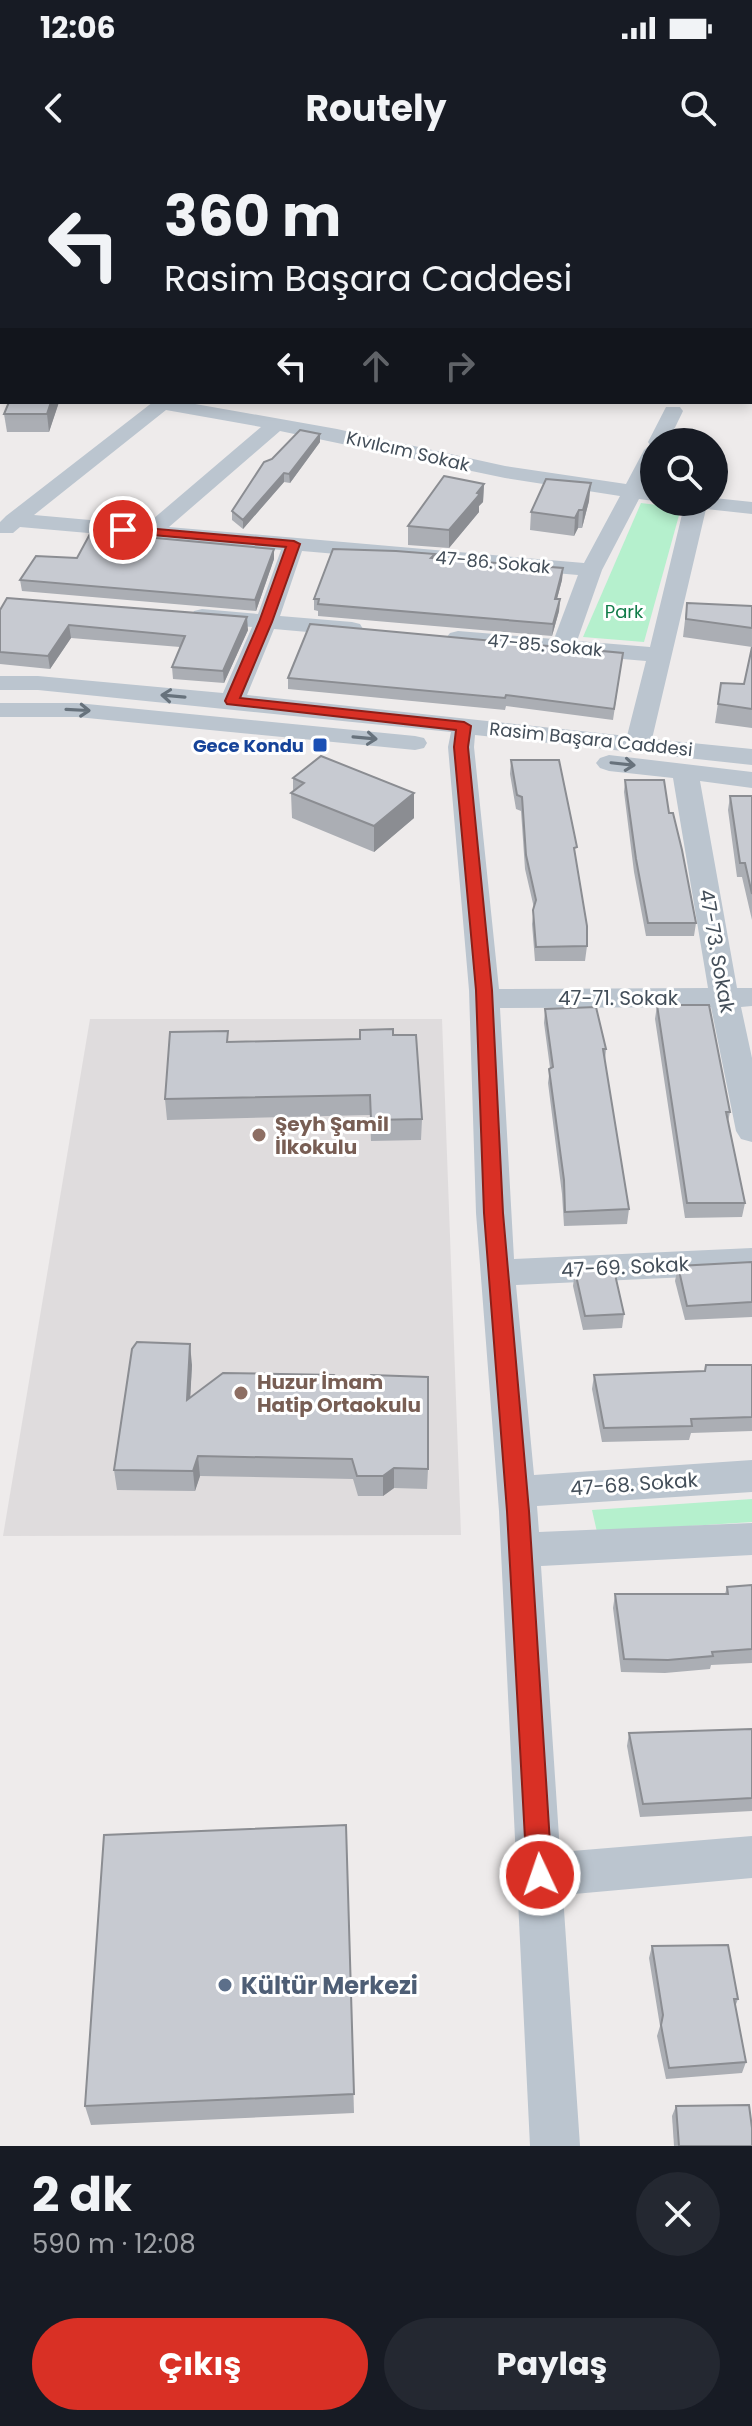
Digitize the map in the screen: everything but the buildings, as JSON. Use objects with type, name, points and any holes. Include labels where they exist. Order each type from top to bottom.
[{"type":"street","points":[[7,527],[163,404]]},
{"type":"street","name":"Kıvılcım Sokak","points":[[169,404],[337,435],[505,472],[640,494]]},
{"type":"street","points":[[665,428],[673,411]]},
{"type":"street","points":[[151,532],[275,425]]},
{"type":"street","points":[[563,647],[591,570],[640,498]]},
{"type":"street","points":[[728,505],[752,508]]},
{"type":"street","points":[[638,743],[693,516]]},
{"type":"street","name":"47-86. Sokak","points":[[7,527],[151,532],[591,570]]},
{"type":"street","points":[[232,701],[266,622],[294,544]]},
{"type":"street","points":[[172,614],[375,631]]},
{"type":"street","name":"47-85. Sokak","points":[[438,636],[660,655]]},
{"type":"street","name":"Rasim Başara Caddesi","points":[[0,683],[38,683],[232,701],[752,780]]},
{"type":"street","name":"Rasim Başara Caddesi","points":[[0,710],[77,710],[462,736],[638,743],[752,757]]},
{"type":"street","points":[[462,736],[484,999],[498,1273],[520,1550],[555,2146]]},
{"type":"street","name":"47-73. Sokak","points":[[685,771],[738,997],[752,1131]]},
{"type":"street","name":"47-71. Sokak","points":[[484,999],[738,997]]},
{"type":"street","name":"47-69. Sokak","points":[[498,1273],[752,1261]]},
{"type":"street","name":"47-68. Sokak","points":[[516,1492],[752,1476]]},
{"type":"street","points":[[520,1550],[752,1539]]},
{"type":"street","points":[[540,1875],[752,1857]]},
{"type":"shaded area","points":[[90,1019],[442,1019],[461,1535],[3,1536]]},
{"type":"green space","name":"Park","points":[[640,505],[640,516],[679,516],[644,642],[583,637]]},
{"type":"green space","points":[[752,1499],[752,1522],[597,1532],[592,1510]]},
{"type":"place","name":"Gece Kondu","points":[[320,745]]},
{"type":"place","name":"Şeyh Şamil İlkokulu","points":[[259,1135]]},
{"type":"place","name":"Huzur İmam Hatip Ortaokulu","points":[[241,1393]]},
{"type":"place","name":"Kültür Merkezi","points":[[225,1985]]},
{"type":"route","points":[[123,530],[294,544],[266,622],[232,701],[464,726],[461,747],[484,990],[493,1213],[518,1511],[540,1875]]}]
